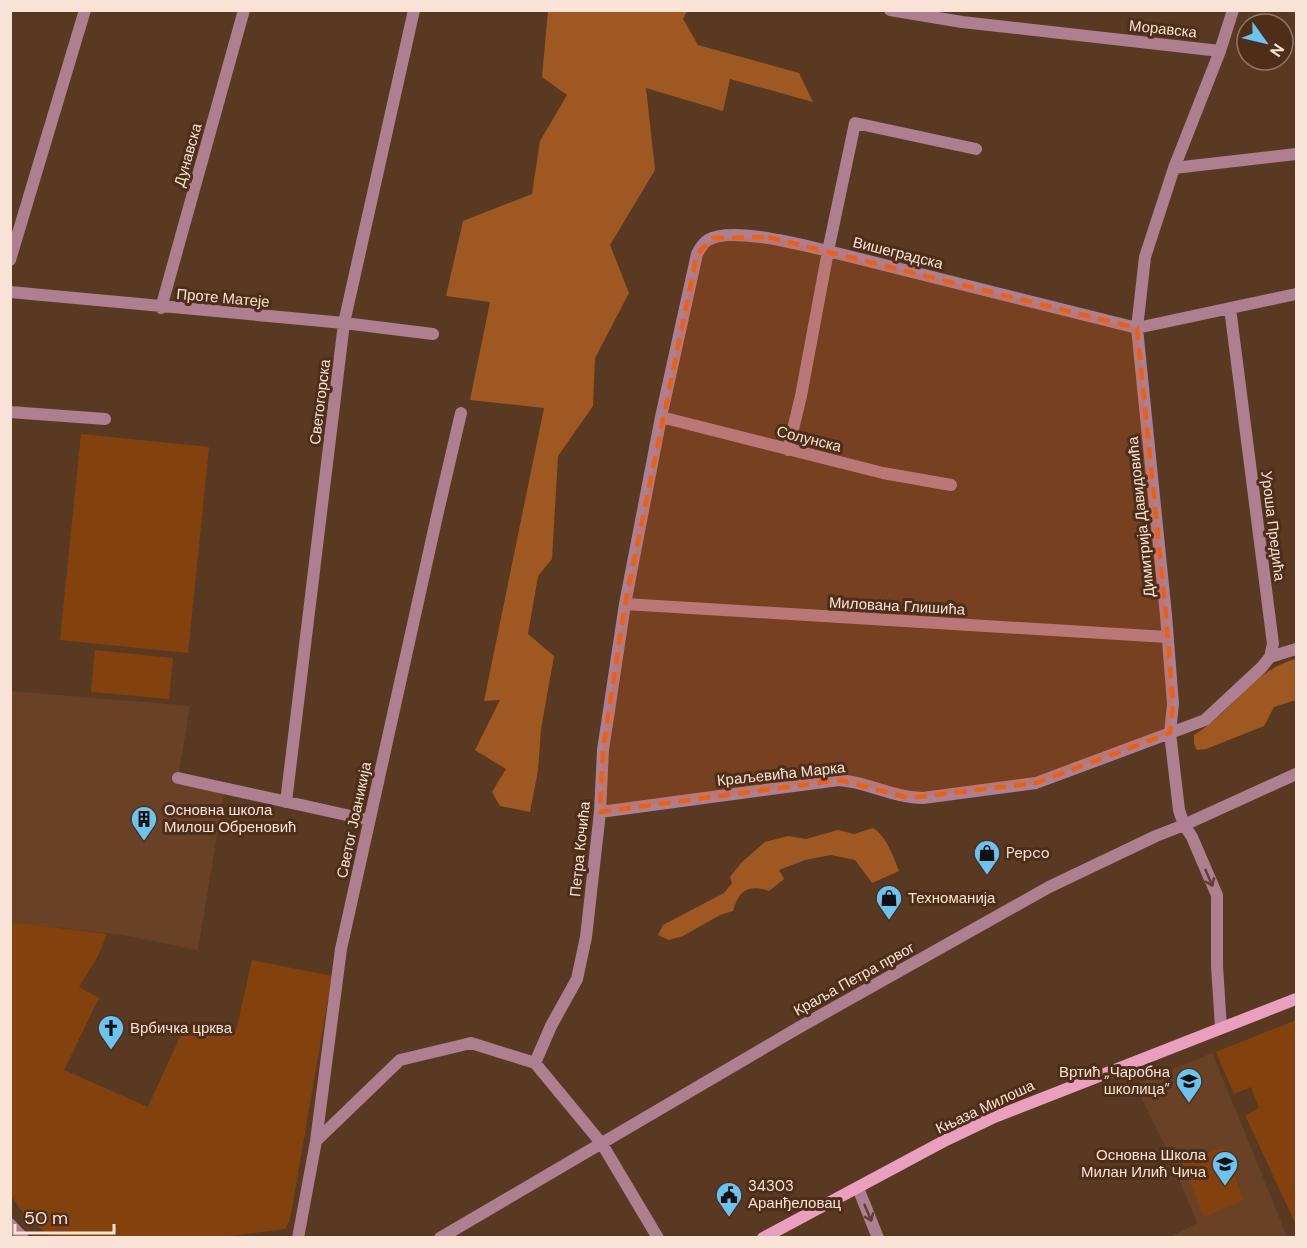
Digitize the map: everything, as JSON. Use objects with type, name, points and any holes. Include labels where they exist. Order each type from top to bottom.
[{"type":"street","points":[[10,260],[85,10]]},
{"type":"street","name":"Дунавска","points":[[160,308],[244,10]]},
{"type":"street","name":"Светогорска","points":[[286,802],[345,323],[414,10]]},
{"type":"street","name":"Моравска","points":[[890,10],[962,22],[1220,51]]},
{"type":"street","name":"Димитрија Давидовића","points":[[1221,1028],[1216,895],[1179,810],[1170,733],[1173,704],[1137,328],[1145,257],[1174,168],[1220,51],[1233,10]]},
{"type":"street","name":"Вишеградска","points":[[976,149],[855,123],[828,251],[1137,328]]},
{"type":"street","points":[[1174,168],[1296,154]]},
{"type":"street","name":"Петра Кочића","points":[[535,1063],[550,1026],[577,979],[586,937],[600,812],[603,750],[625,604],[661,417],[697,254],[706,240],[734,235],[768,237],[828,251]]},
{"type":"street","points":[[788,450],[801,396],[828,251]]},
{"type":"street","name":"Проте Матеје","points":[[10,292],[160,308],[345,323],[434,334]]},
{"type":"street","points":[[1137,328],[1296,294]]},
{"type":"street","name":"Уроша Предића","points":[[1230,308],[1274,644],[1270,657]]},
{"type":"street","points":[[10,412],[105,419]]},
{"type":"street","name":"Светог Јоаникија","points":[[298,1238],[316,1141],[341,949],[461,413]]},
{"type":"street","name":"Солунска","points":[[661,417],[883,473],[951,485]]},
{"type":"street","name":"Милована Глишића","points":[[625,604],[1167,637]]},
{"type":"street","points":[[1170,733],[1205,720],[1270,657],[1296,649]]},
{"type":"street","name":"Краљевића Марка","points":[[600,812],[839,780],[856,781],[909,798],[1036,783],[1170,733]]},
{"type":"street","name":"Краља Петра првог","points":[[440,1238],[798,1028],[1049,887],[1156,836],[1296,774]]},
{"type":"street","points":[[178,778],[369,820]]},
{"type":"street","name":"Књаза Милоша","points":[[763,1238],[946,1140],[992,1118],[1296,999]]},
{"type":"street","points":[[316,1141],[399,1060],[471,1043],[535,1063],[602,1144],[658,1238]]},
{"type":"street","points":[[858,1188],[878,1238]]},
{"type":"street","points":[[10,1224],[23,1238]]},
{"type":"highlighted area","points":[[768,237],[1137,328],[1166,615],[1173,704],[1170,733],[1036,783],[909,798],[839,780],[600,812],[603,750],[625,604],[697,254],[713,238]]},
{"type":"shaded area","points":[[548,11],[687,11],[683,19],[698,45],[799,73],[813,102],[730,79],[723,111],[646,88],[655,170],[610,245],[629,293],[595,358],[593,406],[558,456],[552,559],[538,576],[528,634],[554,656],[530,812],[500,806],[492,792],[506,769],[475,750],[500,700],[484,701],[544,408],[470,400],[490,302],[446,296],[463,221],[532,194],[540,141],[567,95],[542,77]]},
{"type":"shaded area","points":[[81,434],[209,447],[188,653],[60,640]]},
{"type":"shaded area","points":[[95,650],[173,658],[169,699],[91,692]]},
{"type":"shaded area","points":[[1296,659],[1296,700],[1274,707],[1264,726],[1206,749],[1197,750],[1194,735],[1208,726],[1267,672]]},
{"type":"shaded area","points":[[11,691],[190,706],[177,784],[224,792],[198,950],[123,935],[11,922]]},
{"type":"shaded area","points":[[873,828],[886,842],[899,871],[872,883],[855,860],[831,855],[805,860],[779,870],[784,879],[769,891],[755,888],[745,890],[738,898],[733,911],[720,915],[683,936],[669,940],[658,935],[663,925],[724,893],[732,883],[730,877],[742,862],[765,842],[788,836],[806,839],[838,830],[854,834]]},
{"type":"shaded area","points":[[11,922],[107,934],[98,956],[79,987],[99,998],[64,1070],[148,1107],[183,1030],[223,1027],[236,1031],[252,960],[332,976],[290,1220],[285,1229],[213,1238],[50,1237],[20,1209],[11,1195]]},
{"type":"shaded area","points":[[1296,1020],[1296,1225],[1245,1115],[1259,1108],[1251,1087],[1234,1094],[1216,1052]]},
{"type":"shaded area","points":[[1212,1053],[1287,1237],[1170,1237],[1197,1223],[1168,1152],[1135,1085]]},
{"type":"shaded area","points":[[1223,1147],[1244,1200],[1204,1217],[1182,1163]]},
{"type":"place","name":"Основна школа Милош Обреновић","points":[[144,842]]},
{"type":"place","name":"Pepco","points":[[987,876]]},
{"type":"place","name":"Техноманија","points":[[889,921]]},
{"type":"place","name":"Врбичка црква","points":[[111,1051]]},
{"type":"place","name":"Вртић „Чаробна школица”","points":[[1189,1104]]},
{"type":"place","name":"Основна Школа Милан Илић Чича","points":[[1225,1187]]},
{"type":"place","name":"34303 Аранђеловац","points":[[729,1218]]}]
